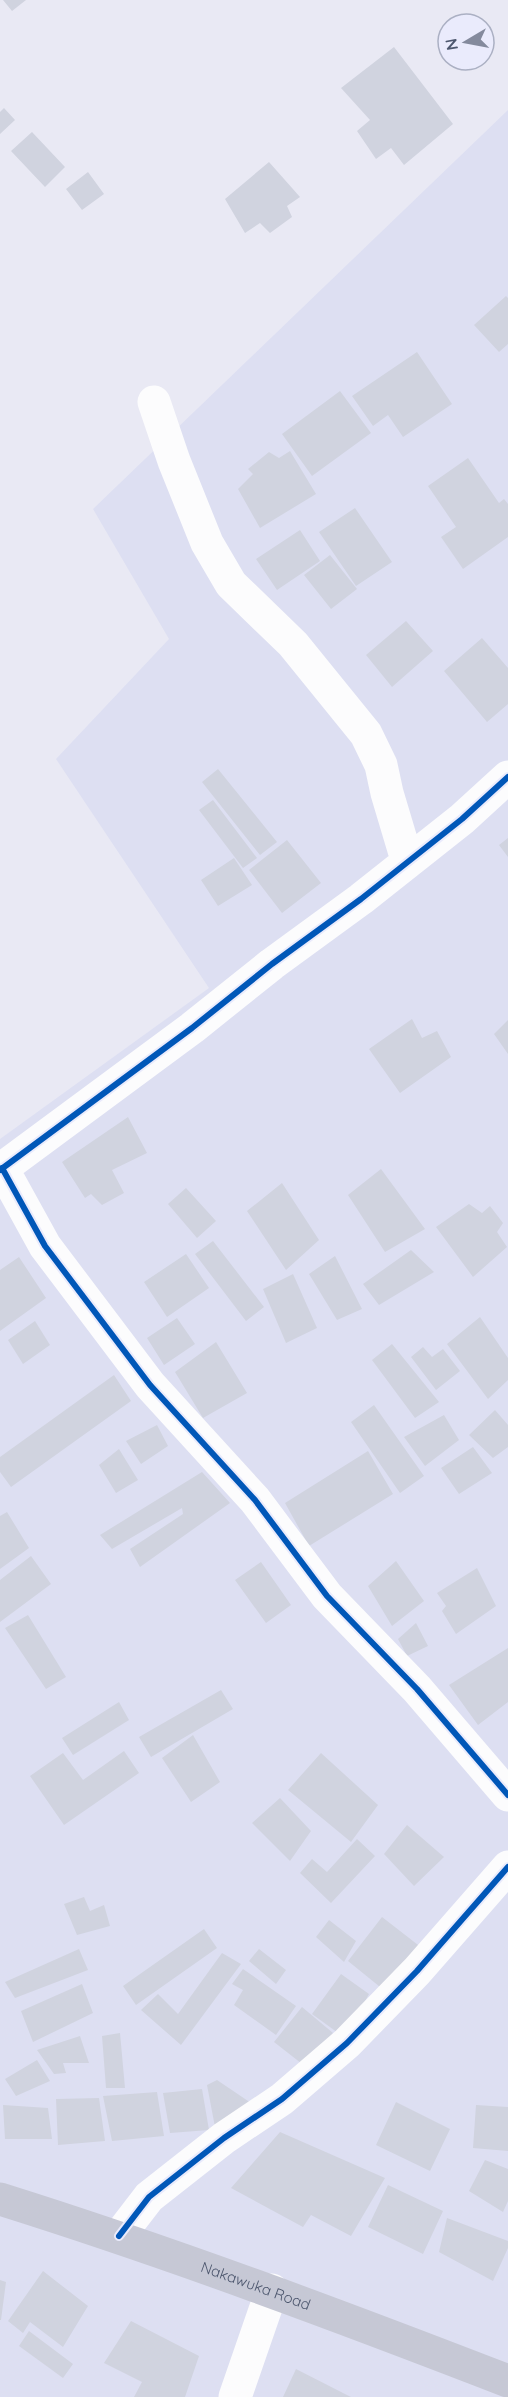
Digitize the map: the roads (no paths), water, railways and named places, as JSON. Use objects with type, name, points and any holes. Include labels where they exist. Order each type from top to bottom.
[{"type":"main road","name":"Nakawuka Road","points":[[0,2199],[119,2236],[272,2290],[508,2381]]},
{"type":"street","points":[[154,402],[174,461],[207,543],[231,584],[293,644],[366,734],[381,765],[407,860]]},
{"type":"street","points":[[508,777],[462,819],[407,860],[361,899],[192,1028],[1,1169],[45,1246],[150,1385],[255,1500],[327,1596],[417,1689],[508,1795]]},
{"type":"street","points":[[119,2236],[149,2197],[224,2138],[282,2099],[347,2043],[417,1971],[508,1867]]},
{"type":"street","points":[[235,2397],[272,2290]]}]
